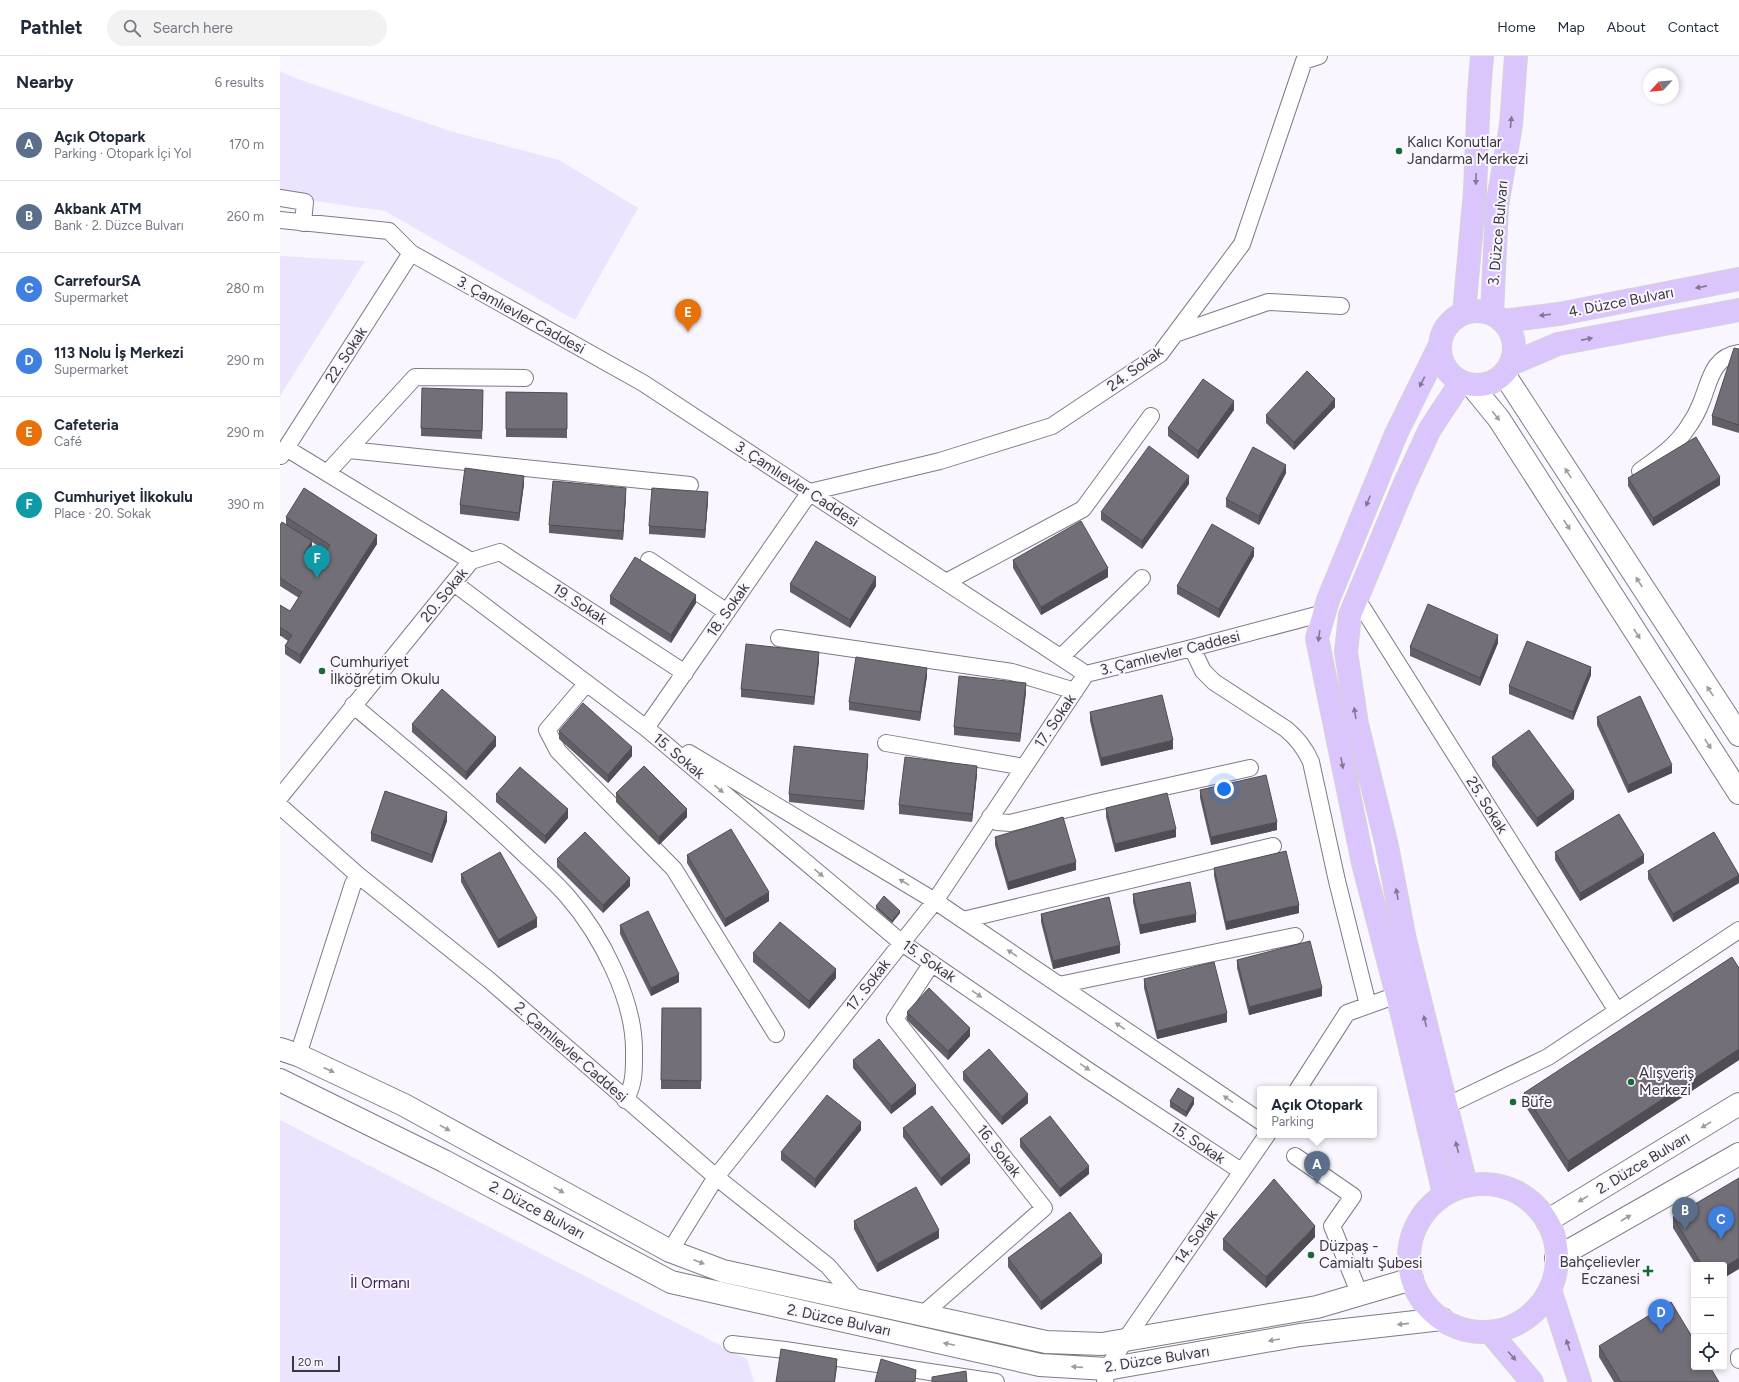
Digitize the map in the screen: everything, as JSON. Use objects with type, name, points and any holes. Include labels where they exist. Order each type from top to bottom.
[{"type":"main road","name":"3. Düzce Bulvarı","points":[[1464,313],[1475,191],[1482,56]]},
{"type":"main road","name":"3. Düzce Bulvarı","points":[[1497,317],[1497,206],[1511,125],[1516,56]]},
{"type":"main road","name":"4. Düzce Bulvarı","points":[[1497,317],[1559,314],[1739,279]]},
{"type":"main road","name":"4. Düzce Bulvarı","points":[[1507,369],[1558,344],[1739,310]]},
{"type":"main road","points":[[1483,311],[1497,317],[1509,330],[1514,341],[1514,353],[1507,369],[1495,381],[1484,385],[1466,384],[1452,376],[1445,368],[1440,358],[1439,348],[1441,336],[1446,326],[1454,318],[1464,313],[1483,311]]},
{"type":"main road","points":[[1439,348],[1396,434],[1328,600],[1317,638],[1363,863],[1397,995],[1444,1194]]},
{"type":"main road","points":[[1466,384],[1430,429],[1405,483],[1350,615],[1346,652],[1357,724],[1387,846],[1406,940],[1466,1185]]},
{"type":"main road","points":[[1489,1184],[1512,1190],[1532,1202],[1547,1221],[1555,1243],[1556,1267],[1550,1290],[1535,1310],[1515,1325],[1490,1332],[1465,1330],[1442,1319],[1423,1302],[1412,1279],[1408,1255],[1413,1231],[1426,1210],[1444,1194],[1466,1185],[1489,1184]]},
{"type":"main road","points":[[1550,1290],[1580,1382]]},
{"type":"main road","points":[[1490,1332],[1532,1382]]},
{"type":"street","name":"24. Sokak","points":[[810,492],[940,461],[1052,426],[1160,354],[1242,244],[1304,61],[1319,56]]},
{"type":"street","points":[[280,198],[305,202],[303,223]]},
{"type":"street","name":"3. Çamlıevler Caddesi","points":[[280,220],[389,230],[411,253],[644,383],[1086,674],[1324,613]]},
{"type":"street","name":"22. Sokak","points":[[283,453],[411,253]]},
{"type":"street","points":[[1175,334],[1268,302],[1341,306]]},
{"type":"street","points":[[1640,470],[1662,455],[1688,428],[1701,405],[1710,378],[1718,363],[1728,355],[1739,353]]},
{"type":"street","points":[[1507,369],[1739,735]]},
{"type":"street","points":[[327,473],[415,376],[525,378]]},
{"type":"street","points":[[1466,384],[1499,419],[1739,793]]},
{"type":"street","points":[[946,582],[1083,509],[1151,416]]},
{"type":"street","points":[[349,450],[690,486]]},
{"type":"street","name":"20. Sokak","points":[[280,797],[471,561],[327,473],[283,453]]},
{"type":"street","name":"18. Sokak","points":[[646,728],[810,492]]},
{"type":"street","name":"19. Sokak","points":[[471,561],[500,552],[685,673]]},
{"type":"street","points":[[649,560],[727,612]]},
{"type":"street","points":[[1061,657],[1142,578]]},
{"type":"street","points":[[454,583],[646,728]]},
{"type":"street","name":"25. Sokak","points":[[1357,599],[1617,1011]]},
{"type":"street","points":[[779,638],[1012,672],[1075,691]]},
{"type":"street","points":[[1192,648],[1203,671],[1214,682],[1295,736],[1307,753],[1311,762],[1337,881],[1368,1005]]},
{"type":"street","name":"17. Sokak","points":[[670,1251],[716,1177],[935,901],[1086,674]]},
{"type":"street","points":[[587,683],[547,730],[558,751],[674,869],[776,1034]]},
{"type":"street","points":[[353,705],[497,828],[568,896],[581,914],[600,945],[625,995],[632,1021],[634,1045],[632,1089],[626,1100]]},
{"type":"street","name":"15. Sokak","points":[[646,728],[935,901],[1257,1119]]},
{"type":"street","name":"15. Sokak","points":[[646,728],[902,943],[1241,1172]]},
{"type":"street","points":[[886,743],[1024,767]]},
{"type":"street","points":[[990,817],[997,822],[1010,823],[1250,768]]},
{"type":"street","name":"2. Çamlıevler Caddesi","points":[[280,806],[358,875],[489,980],[716,1177],[828,1266],[858,1301]]},
{"type":"street","points":[[963,920],[1273,846]]},
{"type":"street","points":[[289,1052],[353,884],[358,875]]},
{"type":"street","points":[[1446,1106],[1548,1057],[1739,930]]},
{"type":"street","points":[[1059,985],[1295,936]]},
{"type":"street","name":"16. Sokak","points":[[922,1315],[1044,1208],[895,1019],[932,963]]},
{"type":"street","points":[[1300,1086],[1347,1013],[1397,995]]},
{"type":"street","name":"2. Düzce Bulvarı","points":[[289,1052],[404,1105],[670,1251],[723,1271],[1046,1342],[1102,1344],[1317,1307],[1412,1279]]},
{"type":"street","name":"2. Düzce Bulvarı","points":[[280,1080],[444,1161],[671,1282],[1040,1365],[1106,1376],[1300,1335],[1442,1319]]},
{"type":"street","name":"2. Düzce Bulvarı","points":[[1547,1221],[1739,1104]]},
{"type":"street","name":"14. Sokak","points":[[1106,1376],[1125,1340],[1265,1138]]},
{"type":"street","points":[[1556,1258],[1739,1154]]},
{"type":"street","points":[[1295,1156],[1353,1196],[1332,1226],[1360,1294]]},
{"type":"street","points":[[732,1344],[785,1350],[996,1382]]},
{"type":"green space","points":[[280,71],[295,78],[450,131],[559,160],[638,208],[575,320],[385,211],[280,196]]},
{"type":"green space","points":[[280,256],[365,261],[280,396]]},
{"type":"green space","name":"İl Ormanı","points":[[280,1120],[747,1359],[754,1382],[280,1382]]},
{"type":"building","points":[[1734,348],[1739,349],[1739,425],[1712,416]]},
{"type":"building","points":[[1307,371],[1335,399],[1294,442],[1266,415]]},
{"type":"building","points":[[1203,379],[1234,401],[1198,451],[1168,428]]},
{"type":"building","points":[[422,388],[483,390],[482,431],[421,428]]},
{"type":"building","points":[[506,392],[567,393],[567,429],[506,429]]},
{"type":"building","points":[[1696,437],[1720,477],[1653,518],[1628,478]]},
{"type":"building","points":[[1149,446],[1189,476],[1142,541],[1101,512]]},
{"type":"building","points":[[1253,447],[1286,465],[1259,516],[1226,499]]},
{"type":"building","points":[[465,468],[524,476],[519,513],[460,505]]},
{"type":"building","points":[[553,481],[626,488],[623,531],[549,525]]},
{"type":"building","points":[[304,488],[377,535],[300,655],[285,646],[292,635],[280,628],[280,605],[290,611],[302,592],[280,578],[280,525],[282,522],[312,541],[304,553],[319,562],[330,545],[286,517]]},
{"type":"building","points":[[652,488],[708,492],[705,530],[649,526]]},
{"type":"building","points":[[1081,521],[1108,568],[1041,607],[1013,560]]},
{"type":"building","points":[[1212,524],[1254,548],[1219,609],[1177,586]]},
{"type":"building","points":[[816,541],[876,577],[850,620],[790,584]]},
{"type":"building","points":[[635,557],[696,595],[671,635],[610,596]]},
{"type":"building","points":[[1428,604],[1498,635],[1480,678],[1410,647]]},
{"type":"building","points":[[1527,641],[1591,667],[1573,712],[1509,686]]},
{"type":"building","points":[[746,644],[819,652],[814,697],[741,689]]},
{"type":"building","points":[[856,657],[927,668],[920,712],[849,702]]},
{"type":"building","points":[[959,676],[1026,683],[1020,734],[954,727]]},
{"type":"building","points":[[442,689],[496,737],[466,772],[412,724]]},
{"type":"building","points":[[1162,695],[1173,740],[1101,758],[1090,712]]},
{"type":"building","points":[[1640,696],[1672,765],[1628,785],[1597,717]]},
{"type":"building","points":[[583,703],[632,747],[608,775],[559,731]]},
{"type":"building","points":[[1529,730],[1574,791],[1537,818],[1492,757]]},
{"type":"building","points":[[794,746],[868,754],[864,801],[789,794]]},
{"type":"building","points":[[905,757],[977,766],[972,814],[899,805]]},
{"type":"building","points":[[644,766],[687,809],[659,837],[616,793]]},
{"type":"building","points":[[520,767],[568,809],[545,836],[496,794]]},
{"type":"building","points":[[1266,775],[1277,822],[1211,837],[1200,790]]},
{"type":"building","points":[[385,791],[447,812],[432,855],[371,833]]},
{"type":"building","points":[[1167,793],[1176,829],[1115,844],[1106,808]]},
{"type":"building","points":[[1619,814],[1644,855],[1580,893],[1555,852]]},
{"type":"building","points":[[1063,817],[1076,862],[1008,882],[995,837]]},
{"type":"building","points":[[731,829],[769,892],[725,919],[687,855]]},
{"type":"building","points":[[585,832],[630,878],[603,905],[557,859]]},
{"type":"building","points":[[1714,832],[1739,875],[1673,914],[1648,871]]},
{"type":"building","points":[[1286,851],[1299,905],[1226,922],[1214,868]]},
{"type":"building","points":[[500,852],[537,918],[498,940],[461,874]]},
{"type":"building","points":[[1190,882],[1196,914],[1140,925],[1133,894]]},
{"type":"building","points":[[884,896],[900,911],[892,921],[876,906]]},
{"type":"building","points":[[1109,897],[1120,945],[1053,961],[1041,914]]},
{"type":"building","points":[[648,911],[679,974],[651,988],[620,925]]},
{"type":"building","points":[[780,922],[836,969],[809,1001],[753,953]]},
{"type":"building","points":[[1310,941],[1322,988],[1249,1007],[1237,960]]},
{"type":"building","name":"Alışveriş Merkezi","points":[[1732,957],[1739,968],[1739,1049],[1568,1161],[1524,1093]]},
{"type":"building","points":[[1214,962],[1227,1013],[1157,1031],[1144,979]]},
{"type":"building","points":[[929,988],[970,1028],[948,1051],[907,1012]]},
{"type":"building","points":[[662,1008],[701,1008],[701,1081],[661,1080]]},
{"type":"building","points":[[879,1039],[916,1085],[891,1106],[853,1060]]},
{"type":"building","points":[[989,1049],[1028,1094],[1002,1117],[963,1072]]},
{"type":"building","points":[[1178,1088],[1194,1098],[1186,1112],[1170,1101]]},
{"type":"building","points":[[827,1095],[861,1122],[815,1179],[781,1152]]},
{"type":"building","points":[[932,1106],[970,1155],[941,1178],[903,1128]]},
{"type":"building","points":[[1050,1116],[1089,1166],[1060,1189],[1020,1139]]},
{"type":"building","points":[[1739,1178],[1739,1258],[1727,1265],[1727,1262],[1700,1262],[1673,1217]]},
{"type":"building","points":[[1274,1179],[1315,1226],[1266,1277],[1223,1239]]},
{"type":"building","points":[[916,1187],[939,1230],[877,1264],[854,1221]]},
{"type":"building","points":[[1070,1212],[1102,1255],[1041,1302],[1008,1258]]},
{"type":"building","points":[[1671,1302],[1691,1335],[1691,1370],[1712,1370],[1719,1382],[1621,1382],[1599,1346]]},
{"type":"building","points":[[781,1349],[837,1359],[834,1382],[776,1382]]},
{"type":"building","points":[[881,1359],[916,1370],[915,1382],[875,1382]]},
{"type":"building","points":[[966,1371],[967,1382],[932,1382],[932,1377]]},
{"type":"place","name":"Kalıcı Konutlar Jandarma Merkezi","points":[[1399,151]]},
{"type":"place","name":"Cafeteria","points":[[688,332]]},
{"type":"place","name":"Cumhuriyet İlkokulu","points":[[317,578]]},
{"type":"place","name":"Cumhuriyet İlköğretim Okulu","points":[[322,671]]},
{"type":"place","name":"Alışveriş Merkezi","points":[[1631,1082]]},
{"type":"place","name":"Büfe","points":[[1513,1102]]},
{"type":"place","name":"Açık Otopark","points":[[1317,1184]]},
{"type":"place","name":"Akbank ATM","points":[[1685,1230]]},
{"type":"place","name":"CarrefourSA","points":[[1721,1239]]},
{"type":"place","name":"Düzpaş - Camialtı Şubesi","points":[[1311,1255]]},
{"type":"place","name":"Bahçelievler Eczanesi","points":[[1648,1271]]},
{"type":"place","name":"113 Nolu İş Merkezi","points":[[1661,1332]]}]
